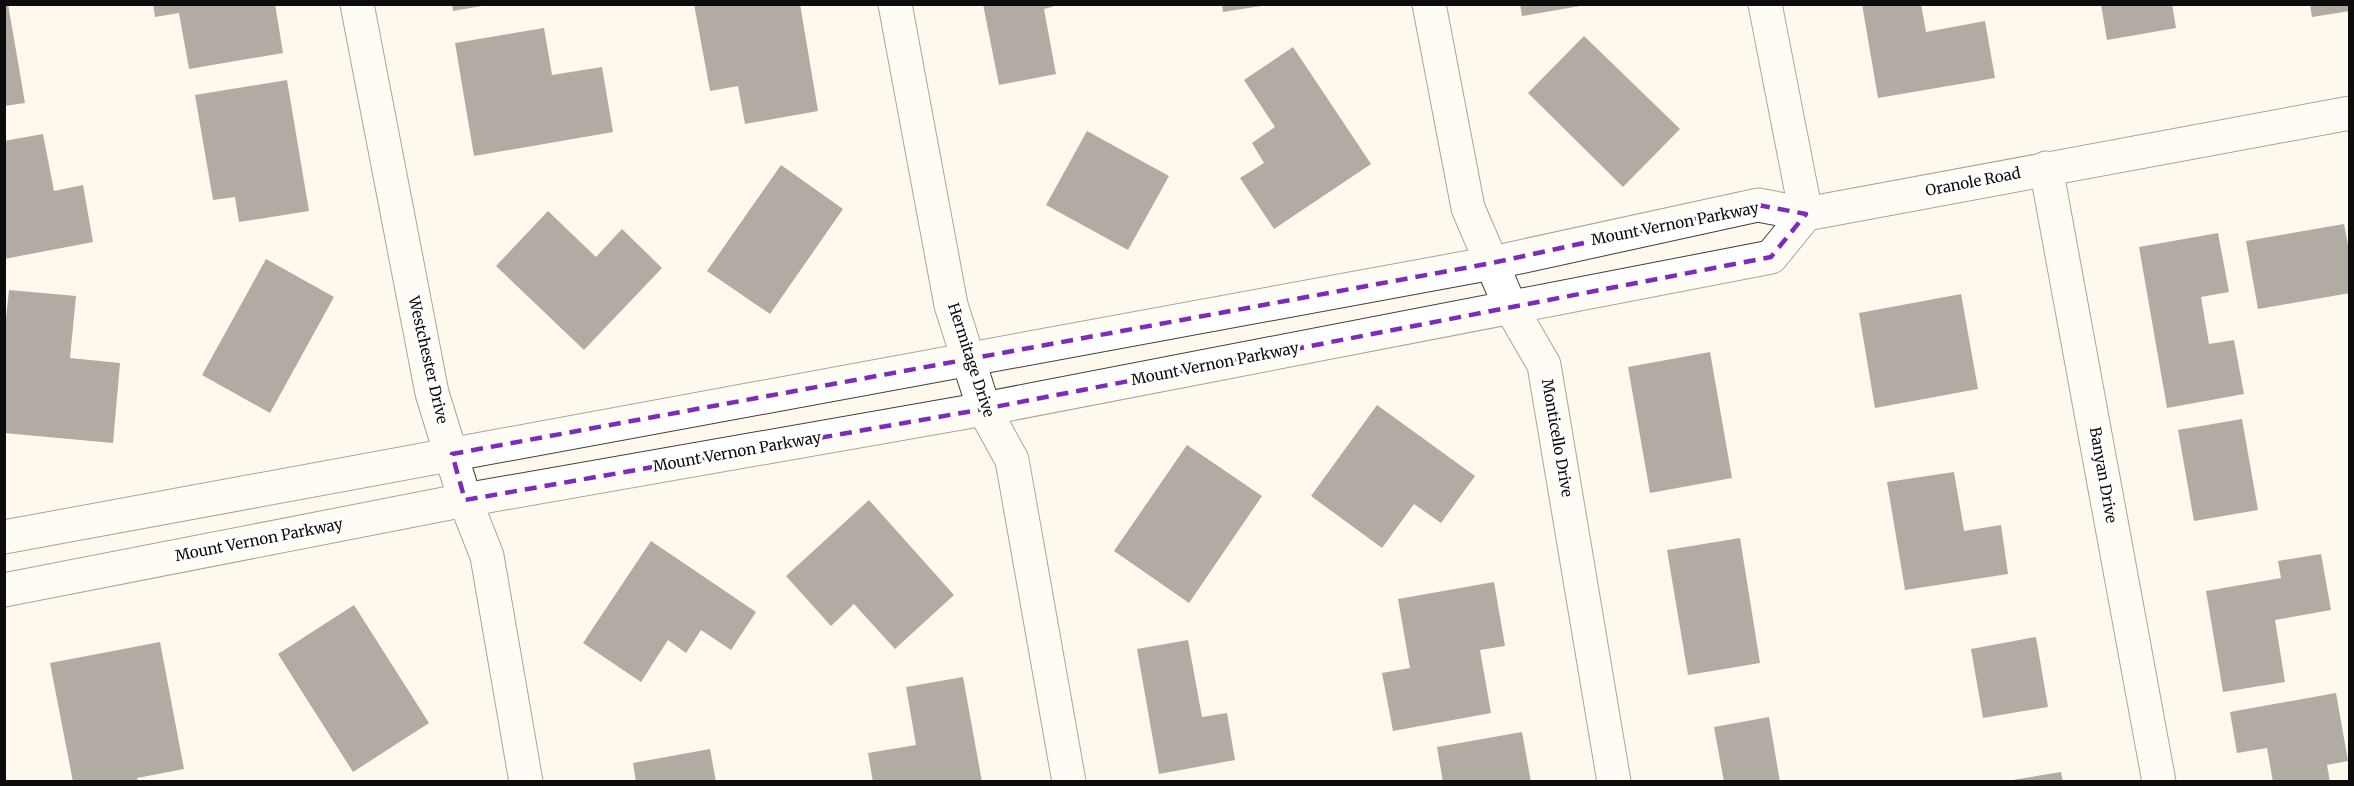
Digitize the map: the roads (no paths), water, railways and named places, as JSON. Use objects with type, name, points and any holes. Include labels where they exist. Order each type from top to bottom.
[{"type":"street","name":"Westchester Drive","points":[[357,4],[432,393],[465,500],[487,556],[526,782]]},
{"type":"street","name":"Hermitage Drive","points":[[895,4],[951,304],[984,409],[1012,460],[1070,782]]},
{"type":"street","name":"Monticello Drive","points":[[1429,4],[1468,208],[1510,306],[1544,365],[1614,782]]},
{"type":"street","points":[[1765,4],[1806,214]]},
{"type":"street","name":"Oranole Road","points":[[1806,214],[2349,113]]},
{"type":"street","name":"Banyan Drive","points":[[2046,168],[2159,782]]},
{"type":"street","name":"Mount Vernon Parkway","points":[[4,537],[1492,263],[1758,204],[1806,214],[1771,257],[984,409],[465,500],[4,591]]}]
